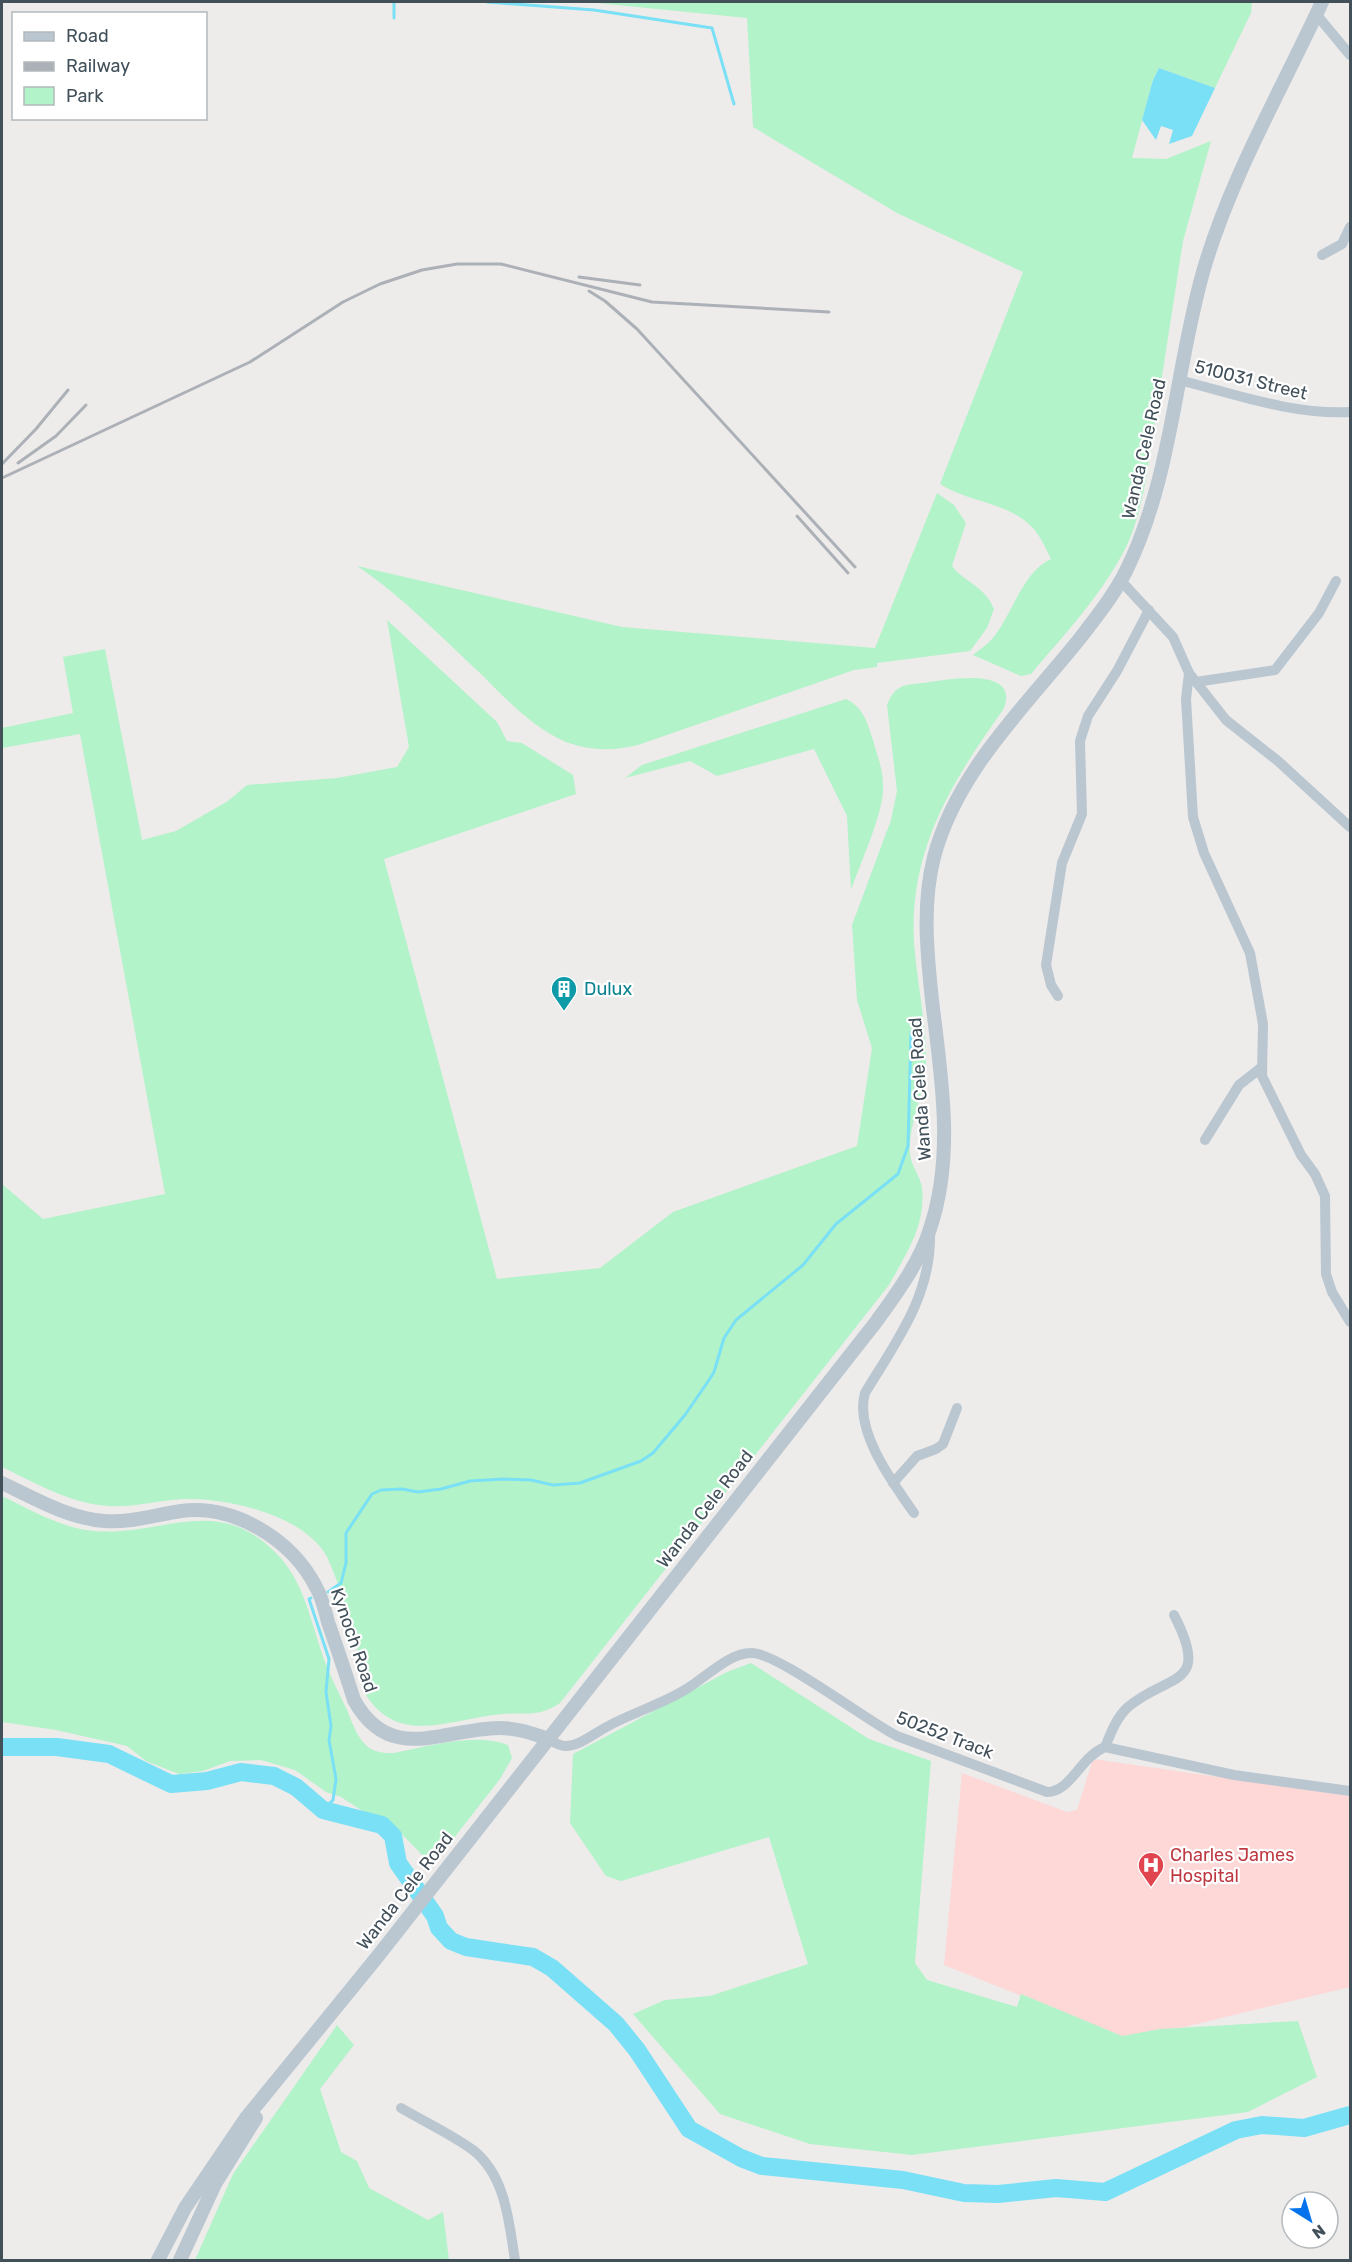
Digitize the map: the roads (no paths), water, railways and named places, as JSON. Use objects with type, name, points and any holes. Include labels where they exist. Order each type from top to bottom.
[{"type":"street","points":[[1319,8],[1350,55]]},
{"type":"street","name":"Wanda Cele Road","points":[[158,2260],[185,2208],[225,2146],[378,1956],[876,1322],[895,1296],[930,1232],[940,1194],[945,1150],[940,1068],[927,939],[927,904],[934,856],[952,808],[976,768],[1100,612],[1121,581],[1136,549],[1156,491],[1202,276],[1217,230],[1319,8]]},
{"type":"street","points":[[1322,255],[1342,244],[1350,228]]},
{"type":"street","name":"510031 Street","points":[[1179,380],[1295,410],[1321,413],[1350,412]]},
{"type":"street","points":[[1121,581],[1173,637],[1189,673],[1226,720],[1278,761],[1350,827]]},
{"type":"street","points":[[1196,682],[1275,670],[1314,620],[1336,581]]},
{"type":"street","points":[[1058,996],[1051,985],[1047,965],[1062,863],[1082,814],[1080,741],[1088,716],[1117,671],[1149,610]]},
{"type":"street","points":[[1189,673],[1186,699],[1190,800],[1193,818],[1204,853],[1254,965],[1263,1024],[1262,1067],[1269,1092],[1300,1155],[1315,1174],[1325,1196],[1326,1274],[1332,1292],[1350,1322]]},
{"type":"street","points":[[1205,1140],[1239,1085],[1262,1067]]},
{"type":"street","points":[[914,1513],[893,1483],[870,1436],[862,1405],[865,1394],[918,1301],[930,1259],[930,1232]]},
{"type":"street","points":[[893,1483],[917,1456],[942,1444],[957,1408]]},
{"type":"street","name":"Kynoch Road","points":[[2,1483],[61,1511],[104,1521],[133,1520],[183,1511],[226,1514],[245,1521],[282,1544],[302,1566],[317,1588],[354,1700],[361,1711],[383,1732],[406,1741],[477,1730],[516,1729],[548,1739]]},
{"type":"street","points":[[1174,1615],[1181,1629],[1188,1655],[1184,1673],[1171,1684],[1139,1700],[1122,1713],[1105,1747],[1234,1775],[1350,1791]]},
{"type":"street","name":"50252 Track","points":[[548,1739],[564,1746],[580,1742],[607,1726],[680,1693],[733,1658],[752,1652],[783,1665],[873,1724],[897,1736],[1047,1791],[1064,1787],[1090,1755],[1105,1747]]},
{"type":"street","name":"Wanda Cele Road","points":[[180,2260],[214,2184],[277,2082]]},
{"type":"street","points":[[401,2108],[473,2151],[492,2171],[507,2208],[515,2260]]},
{"type":"water","points":[[1159,68],[1215,88],[1192,136],[1169,144],[1173,130],[1161,126],[1156,140],[1142,120],[1153,80]]},
{"type":"waterway","points":[[394,2],[394,18]]},
{"type":"waterway","points":[[487,2],[594,10],[712,28],[734,104]]},
{"type":"waterway","points":[[328,1592],[341,1583],[346,1563],[346,1533],[372,1494],[381,1490],[402,1489],[418,1492],[441,1489],[470,1481],[504,1479],[531,1480],[553,1485],[580,1483],[641,1461],[653,1453],[685,1415],[714,1372],[724,1338],[736,1320],[803,1265],[836,1224],[898,1174],[908,1146],[911,1032]]},
{"type":"waterway","points":[[311,1598],[309,1599],[329,1659],[326,1692],[331,1726],[329,1740],[336,1779],[333,1800],[323,1810]]},
{"type":"waterway","points":[[2,1747],[57,1747],[109,1754],[171,1784],[207,1781],[241,1772],[274,1776],[296,1787],[323,1810],[382,1825],[393,1836],[398,1863],[435,1916],[439,1928],[451,1941],[466,1947],[533,1957],[552,1968],[616,2024],[637,2050],[689,2129],[741,2158],[762,2166],[903,2180],[964,2193],[998,2194],[1056,2188],[1105,2192],[1236,2130],[1262,2125],[1304,2128],[1350,2115]]},
{"type":"railway","points":[[2,478],[250,362],[343,302],[380,284],[422,270],[457,264],[501,264],[652,302],[829,312]]},
{"type":"railway","points":[[579,277],[640,285]]},
{"type":"railway","points":[[589,291],[605,301],[637,329],[855,567]]},
{"type":"railway","points":[[2,464],[36,429],[68,390]]},
{"type":"railway","points":[[18,463],[56,436],[86,405]]},
{"type":"railway","points":[[797,516],[848,573]]},
{"type":"place","name":"Dulux","points":[[564,1012]]},
{"type":"place","name":"Charles James Hospital","points":[[1151,1888]]}]
